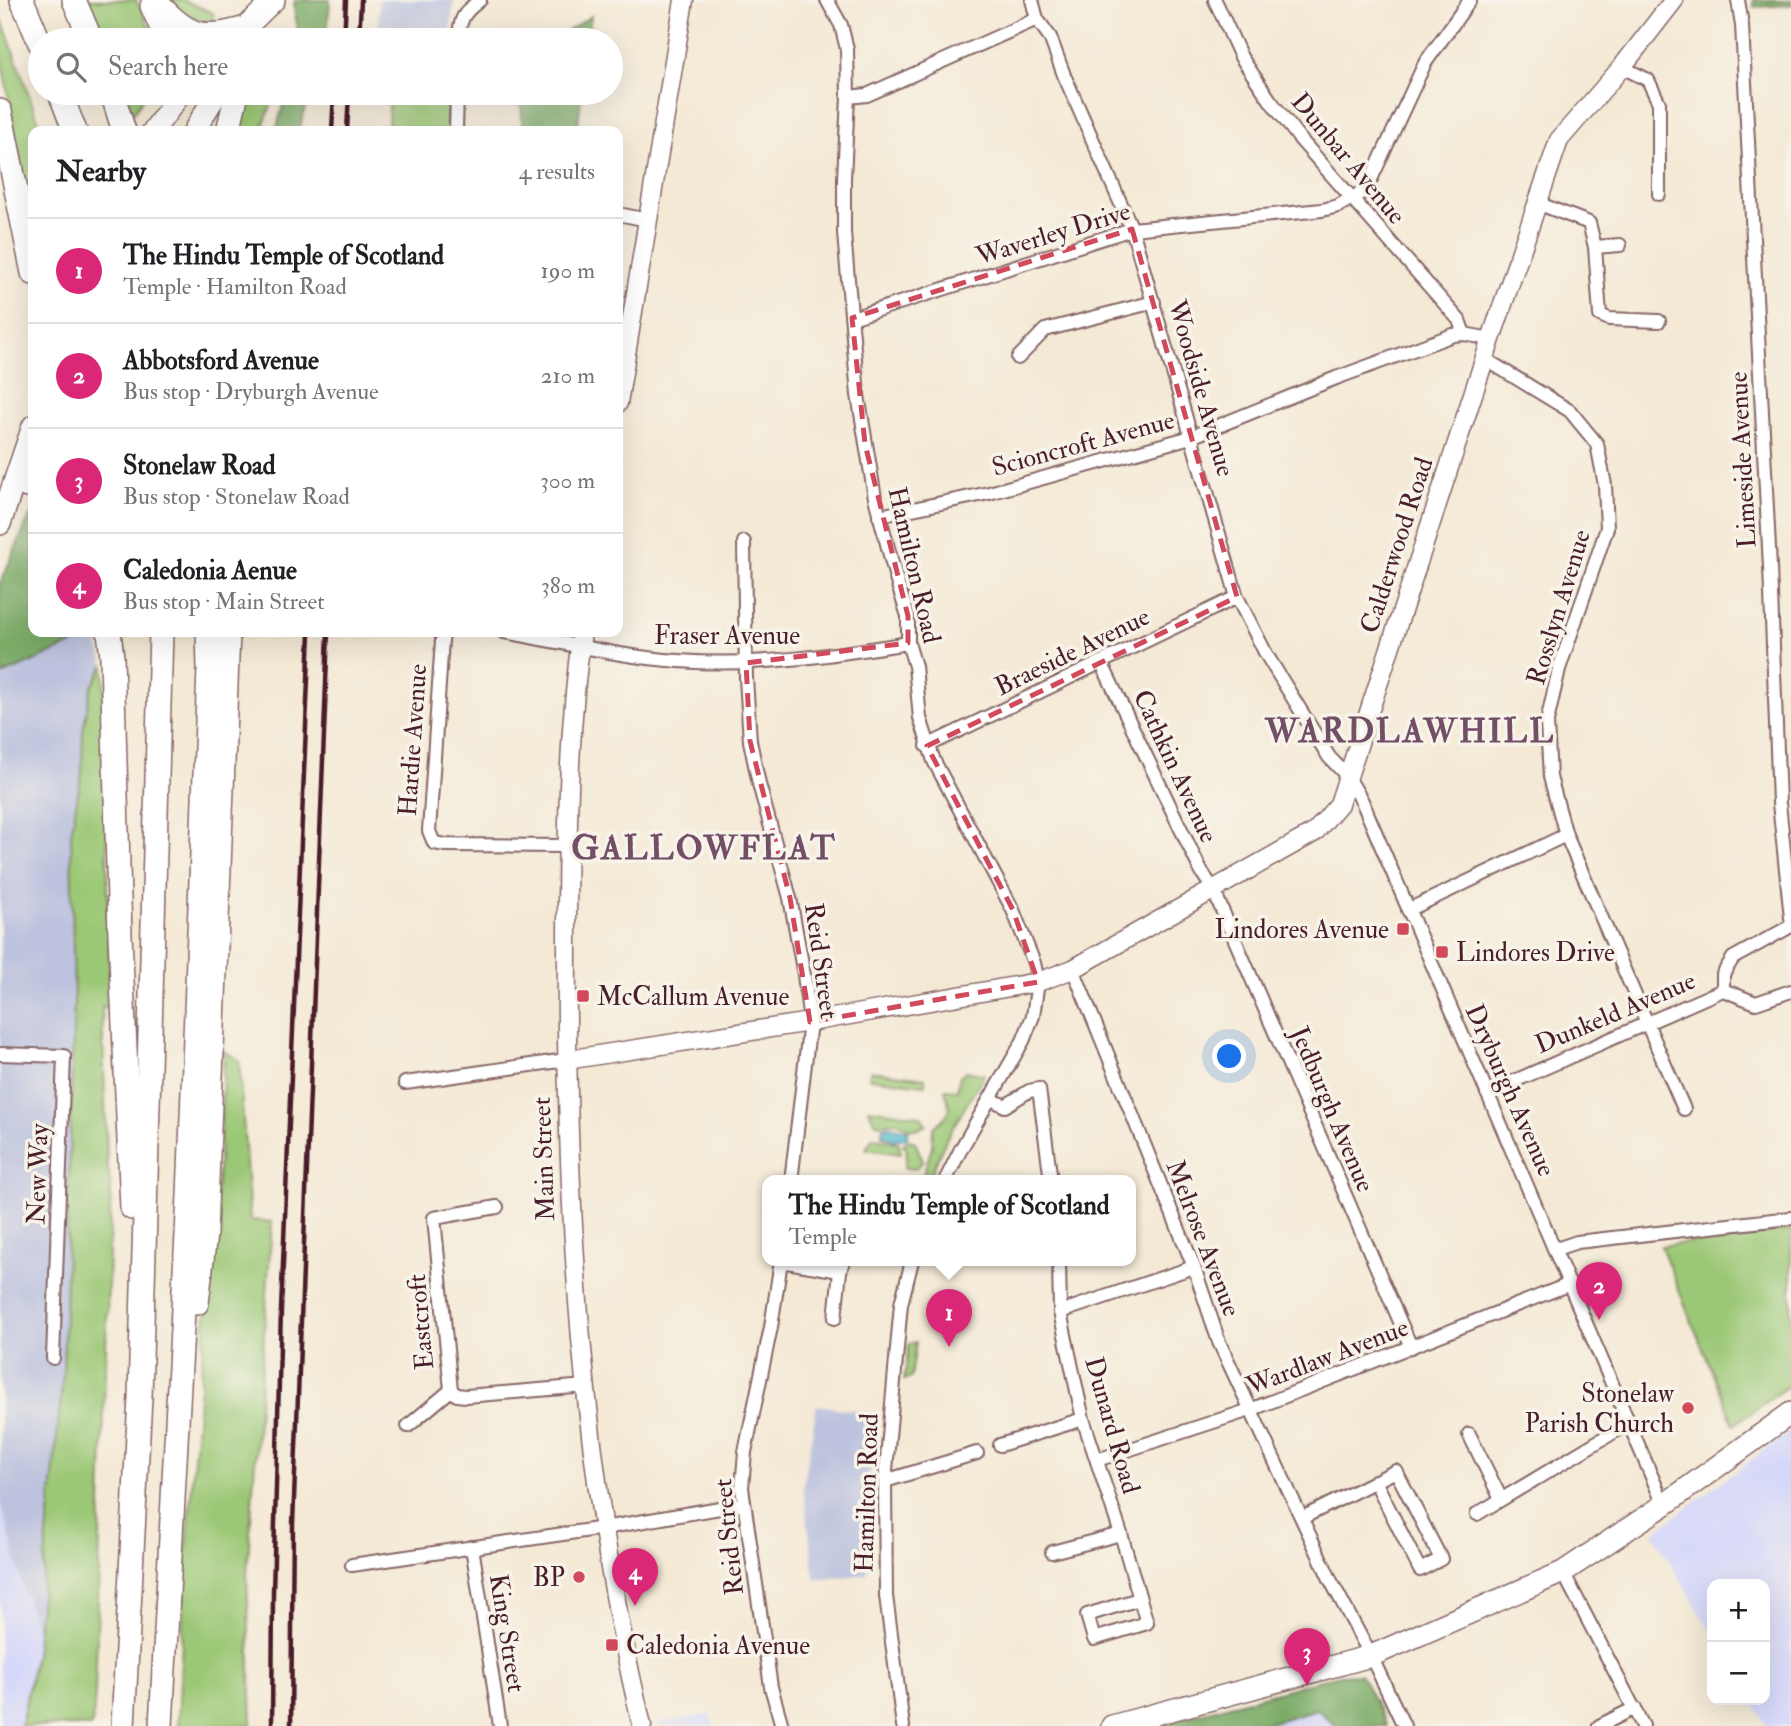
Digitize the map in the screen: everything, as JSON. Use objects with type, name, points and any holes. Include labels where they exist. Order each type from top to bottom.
[{"type":"highway","points":[[22,0],[34,28]]},
{"type":"highway","points":[[74,0],[86,28]]},
{"type":"highway","points":[[152,0],[184,28]]},
{"type":"highway","points":[[152,0],[162,28]]},
{"type":"highway","points":[[65,105],[73,126]]},
{"type":"highway","points":[[116,105],[122,126]]},
{"type":"highway","points":[[229,126],[234,105]]},
{"type":"highway","points":[[0,111],[28,248]]},
{"type":"highway","points":[[110,637],[140,1397]]},
{"type":"highway","points":[[123,1726],[140,1397],[161,637]]},
{"type":"highway","points":[[161,1726],[189,1196],[208,637]]},
{"type":"highway","points":[[173,1493],[205,1234],[228,637]]},
{"type":"main road","points":[[253,28],[274,0]]},
{"type":"main road","points":[[157,126],[172,105]]},
{"type":"main road","points":[[192,105],[193,126]]},
{"type":"main road","points":[[196,126],[209,105]]},
{"type":"main road","points":[[1,522],[28,441]]},
{"type":"main road","points":[[1,522],[28,485]]},
{"type":"main road","points":[[1112,1726],[1371,1656],[1563,1572],[1664,1505],[1791,1413]]},
{"type":"street","points":[[460,28],[466,11],[480,0]]},
{"type":"street","points":[[623,372],[684,0]]},
{"type":"street","name":"Hamilton Road","points":[[827,0],[845,38],[848,97],[844,205],[846,261],[858,395],[879,516],[908,616],[908,643],[915,666],[920,718],[927,746],[1013,910],[1034,962],[1038,982],[1033,1016],[948,1175]]},
{"type":"street","name":"Woodside Avenue","points":[[1032,0],[1037,19],[1050,37],[1132,229],[1237,597],[1280,677],[1329,757],[1348,777]]},
{"type":"street","name":"Dunbar Avenue","points":[[1215,0],[1241,57],[1270,100],[1299,138],[1459,320],[1464,334]]},
{"type":"street","points":[[1353,199],[1366,190],[1425,63],[1470,0]]},
{"type":"street","name":"Calderwood Road","points":[[1038,982],[1073,969],[1315,832],[1339,804],[1559,140],[1622,67],[1674,0]]},
{"type":"street","name":"Limeside Avenue","points":[[1738,0],[1742,26],[1770,567],[1779,803],[1791,918]]},
{"type":"street","points":[[848,97],[867,95],[1037,19]]},
{"type":"street","points":[[1622,67],[1648,80],[1659,103],[1659,194]]},
{"type":"street","points":[[456,126],[457,105]]},
{"type":"street","name":"Waverley Drive","points":[[852,318],[1132,229],[1322,210],[1353,199]]},
{"type":"street","points":[[1537,203],[1589,223],[1595,247],[1600,315],[1609,319],[1659,321]]},
{"type":"street","points":[[623,215],[648,220]]},
{"type":"street","points":[[1595,247],[1620,245]]},
{"type":"street","points":[[1018,358],[1045,330],[1154,302]]},
{"type":"street","name":"Scioncroft Avenue","points":[[879,516],[989,493],[1191,437],[1336,378],[1453,335],[1464,334],[1491,339]]},
{"type":"street","name":"Rosslyn Avenue","points":[[1485,359],[1570,411],[1597,444],[1605,485],[1607,528],[1559,669],[1547,722],[1550,777],[1566,835],[1684,1108]]},
{"type":"street","name":"Reid Street","points":[[744,542],[750,741],[790,898],[810,1022],[792,1175]]},
{"type":"street","name":"Braeside Avenue","points":[[927,746],[1237,597]]},
{"type":"street","name":"Hardie Avenue","points":[[443,637],[430,837],[434,843],[446,845],[567,846]]},
{"type":"street","name":"Fraser Avenue","points":[[581,638],[659,660],[746,663],[791,661],[908,643]]},
{"type":"street","name":"Main Street","points":[[581,638],[571,742],[567,846],[566,1060],[573,1244],[586,1386],[604,1528],[631,1680],[642,1726]]},
{"type":"street","name":"Cathkin Avenue","points":[[1101,662],[1201,871],[1213,889]]},
{"type":"street","name":"Dryburgh Avenue","points":[[1348,777],[1362,801],[1664,1505]]},
{"type":"street","points":[[1408,910],[1566,835]]},
{"type":"street","name":"Jedburgh Avenue","points":[[1213,889],[1411,1347]]},
{"type":"street","name":"Dunkeld Avenue","points":[[1723,990],[1723,974],[1733,958],[1791,926]]},
{"type":"street","name":"Melrose Avenue","points":[[1073,969],[1194,1267],[1219,1342],[1331,1581],[1404,1726]]},
{"type":"street","points":[[405,1083],[810,1022],[1038,982]]},
{"type":"street","name":"Dunkeld Avenue","points":[[1487,1093],[1723,990],[1756,1003],[1791,991]]},
{"type":"street","name":"New Way","points":[[0,1054],[64,1056],[53,1358]]},
{"type":"street","points":[[991,1099],[1004,1106],[1029,1091],[1039,1089],[1050,1175]]},
{"type":"street","name":"Eastcroft","points":[[497,1207],[434,1218],[451,1390],[457,1395],[466,1396],[586,1386]]},
{"type":"street","points":[[1556,1250],[1577,1242],[1791,1218]]},
{"type":"street","name":"Reid Street","points":[[780,1266],[746,1452],[742,1488],[771,1687],[782,1726]]},
{"type":"street","points":[[835,1318],[842,1266]]},
{"type":"street","name":"Hamilton Road","points":[[899,1725],[886,1596],[885,1481],[901,1304],[911,1266]]},
{"type":"street","name":"Dunard Road","points":[[1059,1266],[1060,1312],[1083,1419],[1147,1623],[1094,1639],[1087,1615],[1139,1599]]},
{"type":"street","points":[[1060,1312],[1194,1267]]},
{"type":"street","name":"Wardlaw Avenue","points":[[1097,1460],[1250,1410],[1570,1284]]},
{"type":"street","points":[[408,1426],[451,1390]]},
{"type":"street","points":[[1000,1445],[1083,1419]]},
{"type":"street","points":[[1477,1514],[1629,1423]]},
{"type":"street","points":[[1469,1434],[1502,1499]]},
{"type":"street","points":[[885,1481],[977,1452]]},
{"type":"street","points":[[1301,1518],[1375,1481],[1396,1471],[1441,1559],[1420,1570],[1375,1481]]},
{"type":"street","points":[[352,1565],[604,1528],[743,1504]]},
{"type":"street","points":[[1052,1552],[1121,1534]]},
{"type":"street","name":"King Street","points":[[472,1546],[500,1726]]},
{"type":"street","points":[[1563,1572],[1643,1726]]},
{"type":"street","name":"Main Street","points":[[631,1680],[635,1726]]},
{"type":"street","points":[[1599,1726],[1635,1708]]},
{"type":"highlighted area","points":[[1132,229],[1237,597],[927,746],[1013,910],[1038,982],[810,1022],[790,898],[750,741],[746,663],[908,643],[908,616],[865,444],[852,318]]},
{"type":"shaded area","points":[[379,0],[454,0],[450,28],[378,28]]},
{"type":"shaded area","points":[[91,637],[97,637],[104,666],[91,688],[83,731],[82,772],[71,834],[74,1004],[63,1377],[37,1636],[0,1502],[0,676]]},
{"type":"shaded area","points":[[817,1405],[875,1414],[868,1494],[867,1574],[815,1580],[803,1487]]},
{"type":"shaded area","points":[[1791,1430],[1791,1726],[1767,1726],[1754,1705],[1770,1705],[1770,1579],[1707,1579],[1707,1625],[1653,1533]]},
{"type":"shaded area","points":[[0,1502],[37,1636],[21,1726],[0,1726]]},
{"type":"shaded area","points":[[1317,1709],[1336,1726],[1259,1726]]},
{"type":"shaded area","points":[[710,1714],[714,1726],[655,1724]]},
{"type":"green space","points":[[86,0],[136,0],[150,28],[98,28]]},
{"type":"green space","points":[[171,0],[183,0],[213,13],[214,19],[205,22],[179,12]]},
{"type":"green space","points":[[295,0],[330,0],[327,28],[298,28]]},
{"type":"green space","points":[[1753,0],[1791,0],[1791,5],[1754,7]]},
{"type":"green space","points":[[0,14],[28,92],[28,105],[33,105],[40,126],[28,126],[28,200],[0,52]]},
{"type":"green space","points":[[591,16],[590,28],[572,28]]},
{"type":"green space","points":[[130,105],[139,105],[133,114]]},
{"type":"green space","points":[[242,105],[271,105],[263,126],[238,126]]},
{"type":"green space","points":[[283,105],[306,105],[300,126],[277,126]]},
{"type":"green space","points":[[389,105],[447,105],[446,126],[388,126]]},
{"type":"green space","points":[[521,105],[580,105],[578,126],[522,126]]},
{"type":"green space","points":[[28,520],[28,637],[89,637],[0,676],[0,583]]},
{"type":"green space","points":[[104,666],[110,1006],[102,1007],[107,1162],[111,1188],[95,1695],[92,1726],[21,1726],[35,1656],[63,1377],[74,1004],[71,834],[82,772],[83,731],[91,688]]},
{"type":"green space","points":[[224,1051],[239,1060],[250,1220],[272,1222],[247,1574],[252,1726],[178,1726],[186,1556],[220,1145]]},
{"type":"green space","points":[[870,1071],[925,1078],[925,1085],[869,1078]]},
{"type":"green space","points":[[966,1071],[984,1075],[946,1139],[931,1175],[923,1175],[932,1147],[933,1128],[950,1109],[945,1089],[957,1090],[960,1076]]},
{"type":"green space","points":[[868,1109],[921,1116],[926,1125],[910,1129],[897,1122],[880,1124],[875,1122]]},
{"type":"green space","points":[[873,1137],[899,1143],[901,1154],[866,1149]]},
{"type":"green space","points":[[910,1140],[915,1142],[923,1161],[915,1169],[905,1168],[907,1150],[903,1144]]},
{"type":"green space","points":[[1791,1230],[1791,1384],[1734,1425],[1661,1246]]},
{"type":"green space","points":[[916,1342],[911,1378],[904,1380],[909,1344]]},
{"type":"green space","points":[[1360,1674],[1387,1726],[1336,1726],[1317,1709],[1259,1726],[1153,1726],[1339,1675]]},
{"type":"water","points":[[883,1127],[908,1130],[907,1138],[894,1140],[882,1135]]},
{"type":"railway","points":[[345,28],[346,0]]},
{"type":"railway","points":[[360,28],[361,0]]},
{"type":"railway","points":[[332,126],[333,105]]},
{"type":"railway","points":[[347,126],[348,105]]},
{"type":"railway","points":[[272,1726],[281,1310],[310,637]]},
{"type":"railway","points":[[291,1726],[293,1524],[328,637]]},
{"type":"place","name":"Lindores Avenue","points":[[1403,929]]},
{"type":"place","name":"Lindores Drive","points":[[1442,952]]},
{"type":"place","name":"McCallum Avenue","points":[[583,996]]},
{"type":"place","name":"Abbotsford Avenue","points":[[1599,1320]]},
{"type":"place","name":"The Hindu Temple of Scotland","points":[[949,1347]]},
{"type":"place","name":"Stonelaw Parish Church","points":[[1688,1408]]},
{"type":"place","name":"BP","points":[[579,1577]]},
{"type":"place","name":"Caledonia Aenue","points":[[635,1606]]},
{"type":"place","name":"Caledonia Avenue","points":[[612,1645]]},
{"type":"place","name":"Stonelaw Road","points":[[1307,1686]]},
{"type":"district","name":"WARDLAWHILL","points":[[1410,730]]},
{"type":"district","name":"GALLOWFLAT","points":[[704,847]]}]
